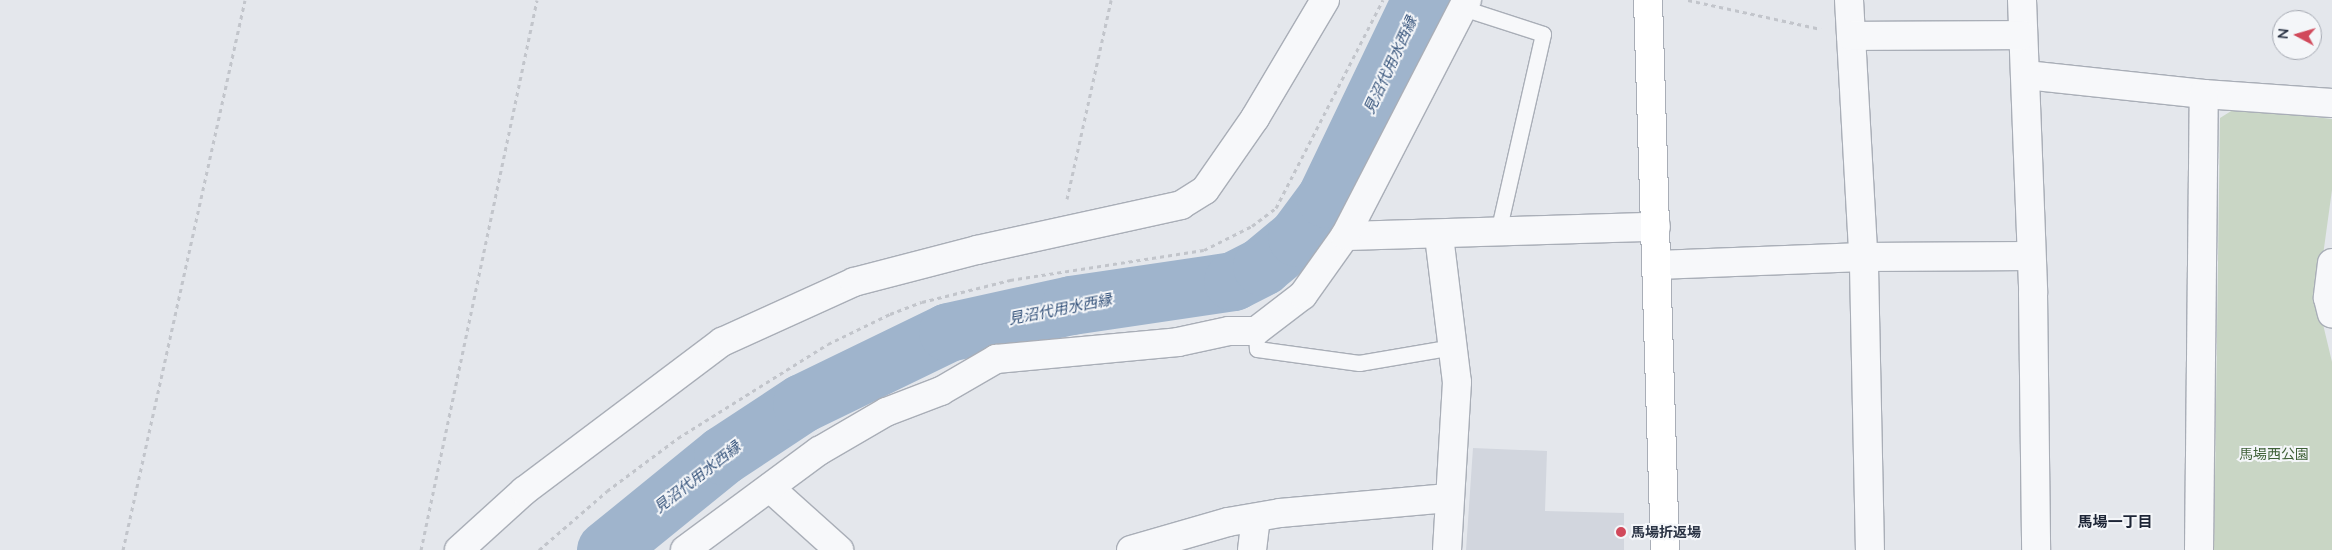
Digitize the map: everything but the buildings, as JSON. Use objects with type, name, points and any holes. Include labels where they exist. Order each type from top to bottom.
[{"type":"street","points":[[459,550],[524,491],[722,342],[854,282],[977,250],[1060,234],[1181,205],[1204,190],[1255,118],[1325,0]]},
{"type":"street","points":[[1648,0],[1665,550]]},
{"type":"street","points":[[1849,0],[1862,257],[1870,550]]},
{"type":"street","points":[[2022,0],[2031,256],[2036,550]]},
{"type":"street","points":[[685,550],[819,451],[860,426],[941,391],[996,359],[1178,342],[1229,331],[1256,331],[1303,294],[1345,236],[1465,4]]},
{"type":"street","points":[[1851,36],[2022,35]]},
{"type":"street","points":[[2026,75],[2204,94],[2332,103]]},
{"type":"street","points":[[2199,550],[2204,94]]},
{"type":"street","points":[[1345,236],[1439,236],[1498,232],[1656,227]]},
{"type":"street","points":[[1439,236],[1457,382],[1448,498],[1447,550]]},
{"type":"street","points":[[1657,265],[1862,257],[2031,256]]},
{"type":"street","points":[[2332,263],[2328,298],[2332,314]]},
{"type":"street","points":[[770,488],[840,550]]},
{"type":"street","points":[[1130,550],[1228,522],[1305,510],[1448,498]]},
{"type":"street","points":[[1252,550],[1256,518]]},
{"type":"lane","points":[[1465,4],[1543,34],[1498,232]]},
{"type":"lane","points":[[1256,331],[1257,349],[1359,362],[1453,347]]},
{"type":"path","points":[[123,550],[245,0]]},
{"type":"path","points":[[421,550],[537,0]]},
{"type":"path","points":[[1060,234],[1111,0]]},
{"type":"path","points":[[539,550],[607,491],[686,433],[828,344],[890,314],[930,299],[1010,280],[1204,250],[1252,226],[1276,208],[1383,0]]},
{"type":"path","points":[[1688,0],[1851,36]]},
{"type":"shaded area","points":[[1473,448],[1547,451],[1545,511],[1624,513],[1624,550],[1466,550]]},
{"type":"green space","name":"馬場西公園","points":[[2236,108],[2332,119],[2332,190],[2317,299],[2332,362],[2332,550],[2214,550],[2220,118]]},
{"type":"waterway","name":"見沼代用水西縁","points":[[606,550],[723,455],[802,403],[948,332],[1071,305],[1233,281],[1262,266],[1297,237],[1326,198],[1421,0]]},
{"type":"place","name":"馬場折返場","points":[[1621,532]]},
{"type":"district","name":"馬場一丁目","points":[[2115,522]]}]
